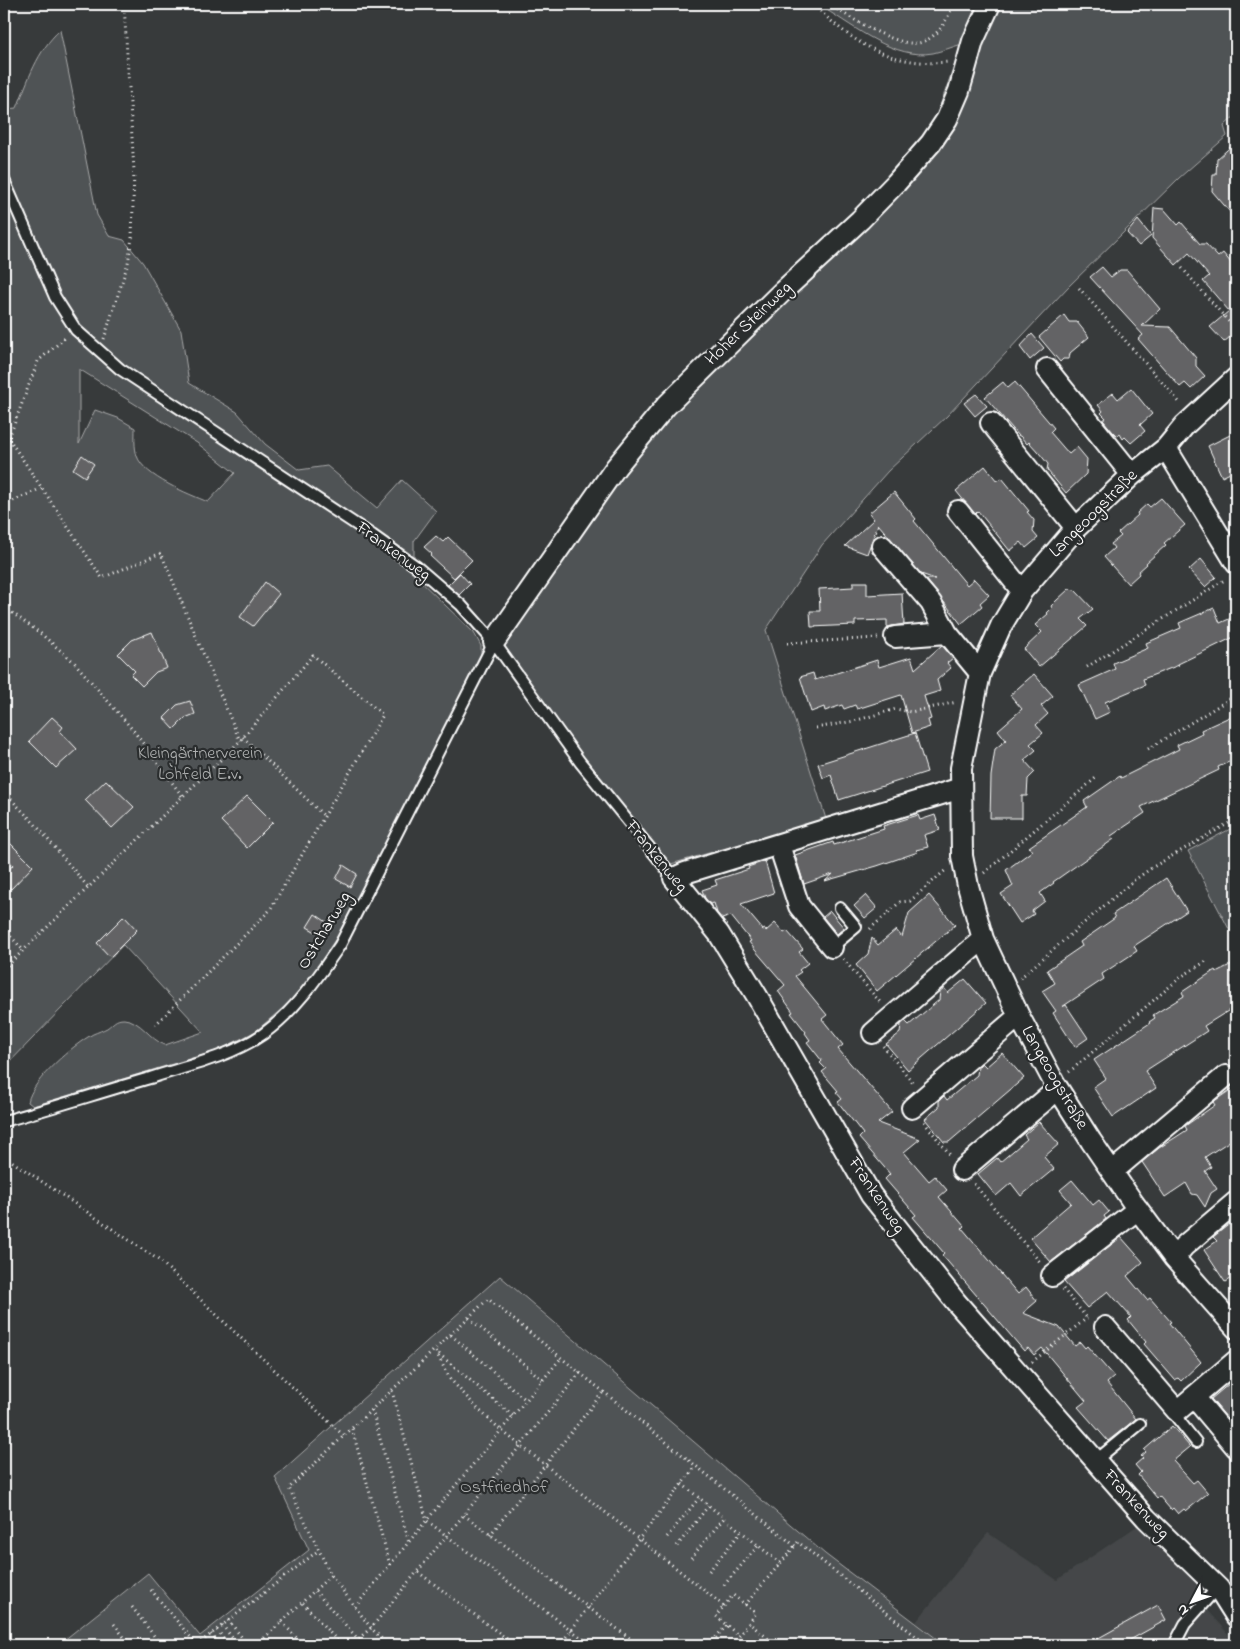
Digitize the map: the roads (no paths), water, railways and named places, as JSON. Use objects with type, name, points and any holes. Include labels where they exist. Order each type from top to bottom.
[{"type":"street","name":"Hoher Steinweg","points":[[494,642],[616,467],[666,406],[783,290],[860,220],[931,143],[947,119],[959,91],[967,61],[990,4]]},
{"type":"street","points":[[1047,369],[1132,475]]},
{"type":"street","name":"Langeoogstraße","points":[[1236,378],[1193,417],[1166,448],[1132,475],[1076,528],[1022,591],[1001,626],[980,673],[961,768],[962,856],[968,886],[983,939],[1006,990],[1056,1086],[1112,1172],[1174,1258],[1236,1328]]},
{"type":"street","points":[[991,424],[1076,528]]},
{"type":"street","points":[[1166,448],[1232,570]]},
{"type":"street","points":[[958,512],[1022,591]]},
{"type":"street","points":[[882,546],[931,603],[947,633],[980,673]]},
{"type":"street","points":[[895,637],[947,633]]},
{"type":"street","points":[[674,878],[961,788]]},
{"type":"street","points":[[780,845],[799,906],[832,948]]},
{"type":"street","name":"Frankenweg","points":[[674,878],[718,934],[757,996],[871,1195],[956,1302],[1018,1374],[1146,1518],[1217,1588],[1236,1616]]},
{"type":"street","points":[[873,1034],[891,1016],[983,939]]},
{"type":"street","points":[[918,1102],[1019,1016]]},
{"type":"street","points":[[1112,1172],[1226,1076]]},
{"type":"street","points":[[962,1170],[1056,1086]]},
{"type":"street","points":[[1174,1258],[1184,1246],[1236,1202]]},
{"type":"street","points":[[1052,1276],[1138,1209]]},
{"type":"street","points":[[1105,1327],[1177,1411],[1236,1361]]},
{"type":"street","points":[[1194,1397],[1236,1447]]},
{"type":"lane","name":"Frankenweg","points":[[4,180],[55,297],[76,330],[120,369],[372,535],[416,567],[461,605],[494,642],[580,762],[674,878]]},
{"type":"lane","name":"Ostcharweg","points":[[4,1121],[179,1069],[235,1050],[263,1034],[288,1012],[317,979],[340,945],[494,642]]},
{"type":"lane","points":[[832,948],[856,927],[840,908]]},
{"type":"lane","points":[[1177,1411],[1177,1418],[1196,1442]]},
{"type":"lane","points":[[1095,1461],[1140,1424]]},
{"type":"lane","points":[[1174,1645],[1185,1624],[1217,1588]]},
{"type":"park label","name":"Kleingärtnerverein Lohfeld E.v.","points":[[200,764]]},
{"type":"park label","name":"Ostfriedhof","points":[[504,1488]]}]
